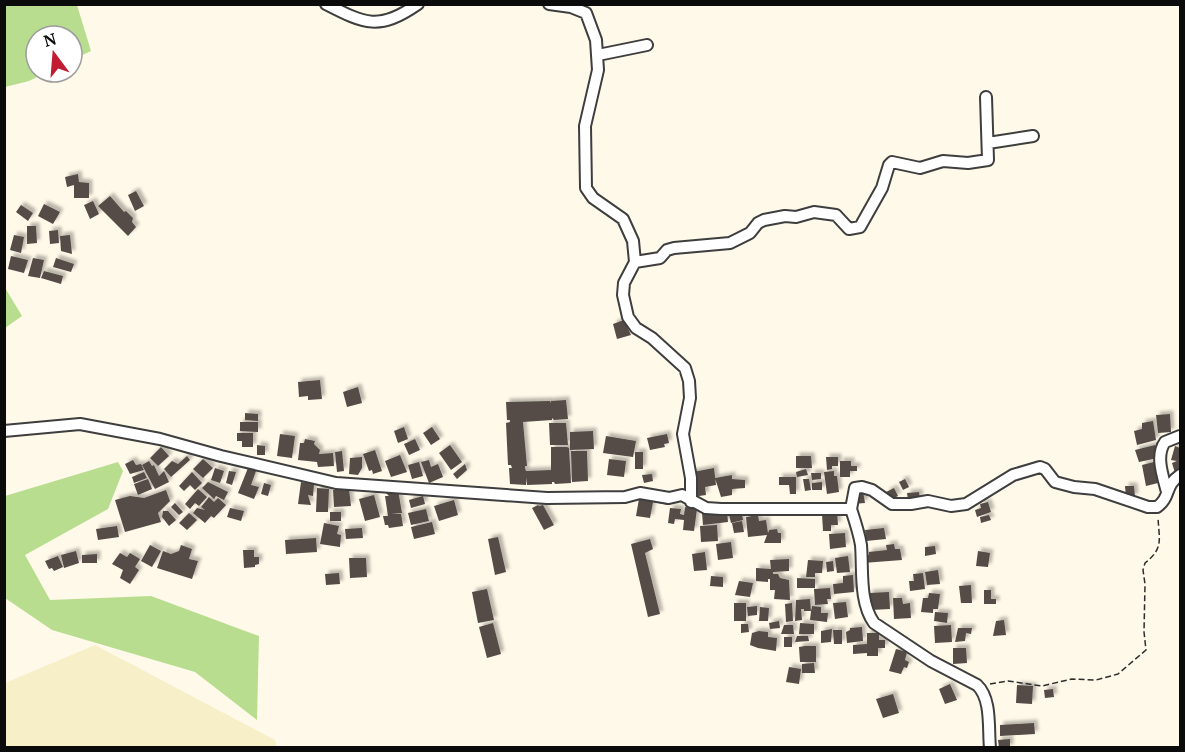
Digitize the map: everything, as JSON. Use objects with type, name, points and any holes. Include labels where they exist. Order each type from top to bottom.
[{"type":"street","points":[[326,4],[354,19],[370,22],[385,22],[403,15],[418,4]]},
{"type":"street","points":[[549,4],[571,7],[586,14],[592,26],[598,55],[597,76],[585,126],[586,188],[593,198],[623,219],[633,241],[636,262],[624,283],[624,302],[628,317],[636,328],[652,338],[685,368],[689,381],[690,398],[683,434],[691,478],[691,502]]},
{"type":"street","points":[[598,55],[647,45]]},
{"type":"street","points":[[636,262],[660,258],[667,250],[674,248],[725,245],[735,242],[750,233],[761,222],[786,216],[814,212],[834,214],[848,228],[853,229],[861,225],[882,188],[891,163],[896,162],[920,168],[948,161],[968,163],[985,161],[989,157],[986,97]]},
{"type":"street","points":[[988,143],[1033,136]]},
{"type":"street","points":[[4,431],[80,424],[160,439],[336,483],[547,498],[625,497],[640,493],[669,498],[682,495],[691,502],[706,508],[721,509],[851,509]]},
{"type":"street","points":[[1167,492],[1161,470],[1161,448],[1165,442],[1180,436]]},
{"type":"street","points":[[990,747],[986,700],[979,687],[931,661],[874,623],[868,615],[860,542],[851,509],[855,488],[862,487],[872,490],[892,504],[928,501],[951,506],[966,504],[990,487],[1013,475],[1040,467],[1045,469],[1055,482],[1095,489],[1148,507],[1157,507],[1164,501],[1172,481],[1180,475]]},
{"type":"path","points":[[979,687],[1005,681],[1042,686],[1072,679],[1096,680],[1118,674],[1146,650],[1143,570],[1145,563],[1155,557],[1158,550],[1157,507]]},
{"type":"shaded area","points":[[95,645],[275,740],[277,747],[5,747],[5,683]]},
{"type":"green space","points":[[5,4],[77,5],[83,24],[24,24],[24,82],[5,87]]},
{"type":"green space","points":[[84,28],[91,51],[84,54]]},
{"type":"green space","points":[[4,286],[22,316],[5,328],[4,328]]},
{"type":"green space","points":[[118,462],[123,471],[108,509],[25,555],[50,600],[151,596],[259,636],[257,720],[195,672],[52,630],[5,598],[5,496]]},
{"type":"building","points":[[78,174],[79,182],[89,183],[89,198],[74,198],[74,185],[67,187],[65,177]]},
{"type":"building","points":[[136,191],[144,206],[135,211],[128,195]]},
{"type":"building","points":[[110,196],[124,212],[126,211],[133,218],[132,222],[136,227],[128,236],[98,206]]},
{"type":"building","points":[[93,201],[99,214],[90,219],[84,205]]},
{"type":"building","points":[[44,204],[60,212],[53,224],[38,216]]},
{"type":"building","points":[[21,205],[33,213],[28,221],[16,212]]},
{"type":"building","points":[[27,226],[36,226],[37,243],[27,244]]},
{"type":"building","points":[[58,230],[59,243],[50,244],[49,231]]},
{"type":"building","points":[[14,235],[24,237],[21,253],[10,250]]},
{"type":"building","points":[[70,235],[72,254],[61,251],[60,236]]},
{"type":"building","points":[[11,256],[28,260],[24,273],[8,269]]},
{"type":"building","points":[[33,258],[44,260],[40,278],[28,276]]},
{"type":"building","points":[[56,258],[74,264],[71,272],[53,267]]},
{"type":"building","points":[[44,271],[63,276],[61,284],[41,278]]},
{"type":"building","points":[[624,320],[631,335],[617,339],[613,324]]},
{"type":"building","points":[[320,380],[322,399],[308,400],[308,396],[299,397],[298,382]]},
{"type":"building","points":[[358,387],[362,403],[347,407],[343,392]]},
{"type":"building","points":[[566,400],[568,419],[554,420],[552,418],[552,420],[523,422],[527,466],[525,468],[526,471],[551,470],[551,447],[567,447],[569,448],[571,483],[555,484],[552,482],[552,484],[527,485],[527,477],[526,485],[510,484],[509,468],[512,468],[508,465],[506,423],[510,420],[507,420],[506,402],[550,401],[550,403]]},
{"type":"building","points":[[245,413],[258,414],[258,421],[245,420]]},
{"type":"building","points":[[1170,414],[1171,432],[1158,433],[1156,415]]},
{"type":"building","points":[[1153,421],[1156,440],[1137,445],[1134,431],[1142,429],[1142,423]]},
{"type":"building","points":[[240,422],[258,422],[258,432],[240,431]]},
{"type":"building","points":[[549,423],[566,423],[568,445],[550,445]]},
{"type":"building","points":[[404,427],[408,439],[398,443],[394,431]]},
{"type":"building","points":[[432,427],[440,439],[431,445],[423,433]]},
{"type":"building","points":[[593,431],[594,449],[570,450],[570,432]]},
{"type":"building","points":[[237,433],[253,433],[253,447],[242,447],[242,441],[237,441]]},
{"type":"building","points":[[280,434],[295,436],[292,458],[277,456]]},
{"type":"building","points":[[667,434],[669,443],[664,444],[665,447],[650,450],[647,438]]},
{"type":"building","points":[[606,436],[636,441],[633,457],[603,453]]},
{"type":"building","points":[[305,439],[315,441],[314,444],[320,450],[319,454],[333,453],[334,466],[318,467],[317,462],[298,460],[300,443],[304,443]]},
{"type":"building","points":[[415,439],[420,450],[409,455],[404,444]]},
{"type":"building","points":[[257,445],[265,446],[265,455],[257,455]]},
{"type":"building","points":[[450,445],[462,462],[451,470],[439,453]]},
{"type":"building","points":[[1155,445],[1158,458],[1139,462],[1135,450]]},
{"type":"building","points":[[1175,446],[1180,448],[1180,471],[1175,473],[1172,463],[1177,461],[1171,460]]},
{"type":"building","points":[[161,447],[169,456],[158,466],[150,458]]},
{"type":"building","points":[[375,450],[382,471],[373,474],[372,470],[369,471],[363,454]]},
{"type":"building","points":[[342,451],[344,471],[337,472],[335,452]]},
{"type":"building","points":[[571,451],[587,451],[588,481],[572,482]]},
{"type":"building","points":[[635,452],[643,452],[643,469],[635,469]]},
{"type":"building","points":[[400,455],[407,472],[391,477],[385,461]]},
{"type":"building","points":[[187,456],[190,460],[171,477],[164,469],[172,461],[178,464]]},
{"type":"building","points":[[796,456],[811,456],[812,468],[796,468]]},
{"type":"building","points":[[362,457],[362,468],[358,475],[349,474],[350,458]]},
{"type":"building","points":[[826,457],[838,457],[838,466],[832,466],[832,469],[827,470]]},
{"type":"building","points":[[203,459],[213,468],[203,478],[193,469]]},
{"type":"building","points":[[609,459],[626,461],[624,477],[607,475]]},
{"type":"building","points":[[133,460],[136,465],[141,464],[144,470],[130,474],[125,464]]},
{"type":"building","points":[[429,460],[431,467],[438,464],[443,477],[429,483],[421,462]]},
{"type":"building","points":[[149,461],[152,466],[154,465],[159,476],[164,471],[169,482],[155,489],[142,465]]},
{"type":"building","points":[[840,461],[851,461],[851,466],[857,466],[857,471],[850,471],[850,477],[840,477]]},
{"type":"building","points":[[419,462],[423,476],[412,479],[408,465]]},
{"type":"building","points":[[1154,462],[1158,483],[1146,486],[1142,465]]},
{"type":"building","points":[[465,464],[467,470],[457,479],[453,474]]},
{"type":"building","points":[[215,468],[224,471],[220,483],[211,480]]},
{"type":"building","points":[[248,468],[256,471],[251,485],[259,487],[254,499],[238,493]]},
{"type":"building","points":[[714,468],[716,485],[705,487],[706,495],[692,497],[688,473]]},
{"type":"building","points":[[806,469],[808,475],[797,477],[796,472]]},
{"type":"building","points":[[229,471],[236,472],[232,485],[226,483]]},
{"type":"building","points":[[834,471],[839,492],[827,494],[824,472]]},
{"type":"building","points":[[144,472],[147,478],[134,483],[132,477]]},
{"type":"building","points":[[192,472],[202,483],[195,490],[190,485],[184,491],[179,486]]},
{"type":"building","points":[[811,473],[821,473],[821,479],[812,480]]},
{"type":"building","points":[[652,474],[653,481],[644,483],[642,475]]},
{"type":"building","points":[[732,475],[732,479],[745,480],[745,488],[732,489],[732,495],[721,497],[715,478]]},
{"type":"building","points":[[779,477],[796,477],[796,494],[790,494],[789,485],[779,485]]},
{"type":"building","points":[[148,479],[152,489],[138,495],[134,484]]},
{"type":"building","points":[[803,479],[809,479],[811,490],[805,491]]},
{"type":"building","points":[[905,479],[909,487],[903,490],[899,482]]},
{"type":"building","points":[[208,482],[228,492],[224,500],[216,496],[214,499],[202,488]]},
{"type":"building","points":[[301,482],[314,484],[313,496],[308,495],[311,505],[298,504]]},
{"type":"building","points":[[822,482],[822,490],[812,490],[812,483]]},
{"type":"building","points":[[264,483],[271,485],[268,496],[261,494]]},
{"type":"building","points":[[1125,486],[1134,486],[1135,497],[1126,498]]},
{"type":"building","points":[[317,488],[329,489],[328,512],[316,512]]},
{"type":"building","points":[[894,488],[898,496],[890,500],[886,492]]},
{"type":"building","points":[[198,489],[207,497],[199,506],[195,503],[190,509],[185,504]]},
{"type":"building","points":[[349,489],[351,506],[334,507],[333,490]]},
{"type":"building","points":[[166,490],[170,501],[158,513],[161,522],[125,532],[115,500],[130,496],[144,498]]},
{"type":"building","points":[[398,490],[402,513],[391,514],[401,514],[403,526],[389,528],[385,525],[383,516],[388,516],[385,496],[389,496],[385,492]]},
{"type":"building","points":[[863,491],[865,503],[852,504],[850,492]]},
{"type":"building","points":[[919,492],[920,499],[908,500],[907,493]]},
{"type":"building","points":[[640,493],[669,498],[668,505],[653,502],[650,518],[636,516]]},
{"type":"building","points":[[374,495],[380,517],[365,521],[359,499]]},
{"type":"building","points":[[423,496],[425,504],[411,508],[409,500]]},
{"type":"building","points":[[209,497],[214,502],[218,498],[226,505],[214,518],[211,516],[205,523],[193,513],[197,508],[205,510],[201,507]]},
{"type":"building","points":[[454,500],[458,515],[439,521],[434,506]]},
{"type":"building","points":[[988,502],[991,512],[977,517],[975,510],[981,508],[980,504]]},
{"type":"building","points":[[175,503],[183,512],[179,515],[171,507]]},
{"type":"building","points":[[543,505],[554,525],[544,530],[532,508]]},
{"type":"building","points":[[685,507],[697,509],[694,531],[683,530],[684,520],[675,519],[674,524],[668,523],[670,508],[681,509],[680,514],[684,515]]},
{"type":"building","points":[[230,508],[244,511],[241,521],[227,517]]},
{"type":"building","points":[[741,508],[743,520],[731,523],[728,510]]},
{"type":"building","points":[[426,509],[429,521],[411,525],[408,513]]},
{"type":"building","points":[[163,511],[168,511],[176,520],[169,526],[162,517]]},
{"type":"building","points":[[727,511],[728,522],[703,525],[702,513]]},
{"type":"building","points":[[330,512],[341,512],[341,521],[330,521]]},
{"type":"building","points":[[837,512],[838,525],[831,525],[831,531],[823,531],[822,514]]},
{"type":"building","points":[[189,513],[197,520],[187,530],[179,523]]},
{"type":"building","points":[[758,515],[759,521],[766,520],[768,533],[769,530],[777,529],[778,533],[781,533],[781,543],[764,543],[767,535],[748,537],[746,517]]},
{"type":"building","points":[[989,515],[991,520],[981,523],[980,517]]},
{"type":"building","points":[[742,521],[744,532],[734,533],[732,523]]},
{"type":"building","points":[[432,522],[435,534],[414,539],[411,527]]},
{"type":"building","points":[[324,523],[339,526],[337,534],[341,535],[340,547],[320,544]]},
{"type":"building","points":[[717,525],[718,541],[701,542],[700,526]]},
{"type":"building","points":[[117,526],[119,537],[98,540],[96,529]]},
{"type":"building","points":[[362,528],[363,538],[346,539],[345,529]]},
{"type":"building","points":[[884,528],[886,539],[866,541],[865,530]]},
{"type":"building","points":[[845,533],[846,547],[830,549],[829,534]]},
{"type":"building","points":[[498,537],[506,572],[495,575],[488,539]]},
{"type":"building","points":[[316,538],[317,552],[286,554],[285,540]]},
{"type":"building","points":[[650,539],[653,549],[645,553],[660,614],[648,617],[631,544]]},
{"type":"building","points":[[731,542],[733,558],[718,560],[716,544]]},
{"type":"building","points":[[894,544],[895,549],[900,549],[902,560],[863,563],[863,556],[869,555],[869,552],[887,550],[886,545]]},
{"type":"building","points":[[150,545],[161,551],[152,567],[141,561]]},
{"type":"building","points":[[181,545],[192,549],[189,559],[198,561],[192,579],[157,568],[163,551],[171,554],[179,551]]},
{"type":"building","points":[[935,546],[936,554],[925,556],[925,547]]},
{"type":"building","points":[[243,550],[254,550],[254,557],[259,557],[259,564],[255,567],[244,568]]},
{"type":"building","points":[[76,551],[79,563],[64,568],[61,555]]},
{"type":"building","points":[[978,551],[990,553],[988,567],[976,566]]},
{"type":"building","points":[[705,552],[707,570],[694,571],[692,554]]},
{"type":"building","points":[[120,553],[127,557],[130,553],[140,559],[135,567],[139,570],[130,584],[120,578],[123,570],[112,564]]},
{"type":"building","points":[[97,554],[97,563],[82,563],[82,555]]},
{"type":"building","points":[[58,556],[63,567],[54,571],[52,568],[49,569],[45,561]]},
{"type":"building","points":[[848,556],[850,572],[837,573],[835,558]]},
{"type":"building","points":[[349,558],[366,558],[367,577],[350,578]]},
{"type":"building","points":[[789,559],[789,571],[773,572],[773,574],[789,580],[790,600],[774,599],[775,590],[770,590],[770,579],[768,582],[756,581],[756,568],[771,569],[770,560]]},
{"type":"building","points":[[808,560],[823,561],[822,573],[815,573],[815,577],[806,577]]},
{"type":"building","points":[[833,561],[834,571],[827,572],[826,562]]},
{"type":"building","points":[[938,570],[940,584],[927,585],[925,572]]},
{"type":"building","points":[[339,573],[340,584],[326,585],[325,574]]},
{"type":"building","points":[[923,573],[925,589],[910,591],[909,581],[914,581],[913,574]]},
{"type":"building","points":[[853,575],[854,592],[834,594],[833,584],[843,583],[843,576]]},
{"type":"building","points":[[711,576],[723,577],[723,587],[710,586]]},
{"type":"building","points":[[797,578],[815,579],[815,588],[797,588]]},
{"type":"building","points":[[739,581],[753,583],[750,597],[735,595]]},
{"type":"building","points":[[971,585],[972,603],[961,603],[959,586]]},
{"type":"building","points":[[830,588],[831,599],[827,599],[828,604],[815,605],[814,589]]},
{"type":"building","points":[[487,589],[494,620],[478,623],[472,592]]},
{"type":"building","points":[[984,590],[991,590],[991,599],[996,599],[996,604],[984,604]]},
{"type":"building","points":[[889,592],[890,609],[870,610],[869,593]]},
{"type":"building","points":[[929,593],[940,594],[938,609],[933,609],[933,613],[921,612],[923,598],[928,598]]},
{"type":"building","points":[[893,598],[902,598],[903,604],[910,603],[911,618],[894,619]]},
{"type":"building","points":[[810,599],[811,611],[801,609],[802,620],[795,621],[796,600]]},
{"type":"building","points":[[846,602],[848,617],[835,619],[833,603]]},
{"type":"building","points":[[734,603],[746,603],[746,621],[734,621]]},
{"type":"building","points":[[792,603],[793,621],[786,622],[785,604]]},
{"type":"building","points":[[757,606],[757,615],[748,616],[747,607]]},
{"type":"building","points":[[812,606],[821,607],[821,613],[828,613],[827,622],[810,620]]},
{"type":"building","points":[[760,607],[769,608],[768,621],[759,621]]},
{"type":"building","points":[[935,612],[948,613],[947,623],[934,621]]},
{"type":"building","points":[[1004,620],[1006,635],[993,636],[996,621]]},
{"type":"building","points":[[779,621],[780,628],[770,629],[769,623]]},
{"type":"building","points":[[493,623],[501,654],[487,658],[479,627]]},
{"type":"building","points":[[800,623],[814,624],[814,634],[799,634]]},
{"type":"building","points":[[741,624],[748,624],[749,632],[741,633]]},
{"type":"building","points":[[784,625],[793,625],[794,634],[781,634]]},
{"type":"building","points":[[951,625],[952,642],[935,643],[934,626]]},
{"type":"building","points":[[862,627],[863,641],[847,643],[846,632],[850,628]]},
{"type":"building","points":[[958,628],[972,628],[971,634],[966,633],[965,641],[955,642]]},
{"type":"building","points":[[832,629],[831,642],[821,643],[821,631]]},
{"type":"building","points":[[833,630],[842,630],[842,644],[834,644]]},
{"type":"building","points":[[768,632],[768,637],[777,638],[776,651],[750,645],[752,633]]},
{"type":"building","points":[[867,633],[879,633],[879,640],[885,640],[885,648],[878,648],[878,656],[867,656],[867,653],[853,654],[853,645],[867,644]]},
{"type":"building","points":[[797,636],[808,636],[809,641],[795,642]]},
{"type":"building","points":[[784,637],[792,637],[792,647],[784,647]]},
{"type":"building","points":[[816,646],[816,662],[800,662],[799,647]]},
{"type":"building","points":[[953,648],[966,648],[967,663],[953,664]]},
{"type":"building","points":[[896,649],[907,652],[905,660],[909,662],[901,674],[889,671]]},
{"type":"building","points":[[814,663],[815,673],[802,673],[802,664]]},
{"type":"building","points":[[789,667],[801,669],[799,684],[786,682]]},
{"type":"building","points":[[950,684],[957,700],[945,704],[939,689]]},
{"type":"building","points":[[1017,685],[1033,686],[1032,704],[1016,703]]},
{"type":"building","points":[[1053,689],[1054,697],[1045,698],[1044,690]]},
{"type":"building","points":[[893,694],[899,713],[883,718],[876,699]]},
{"type":"building","points":[[1034,723],[1035,734],[1000,736],[1000,725]]},
{"type":"building","points":[[1010,739],[1010,748],[999,748],[998,740]]}]
